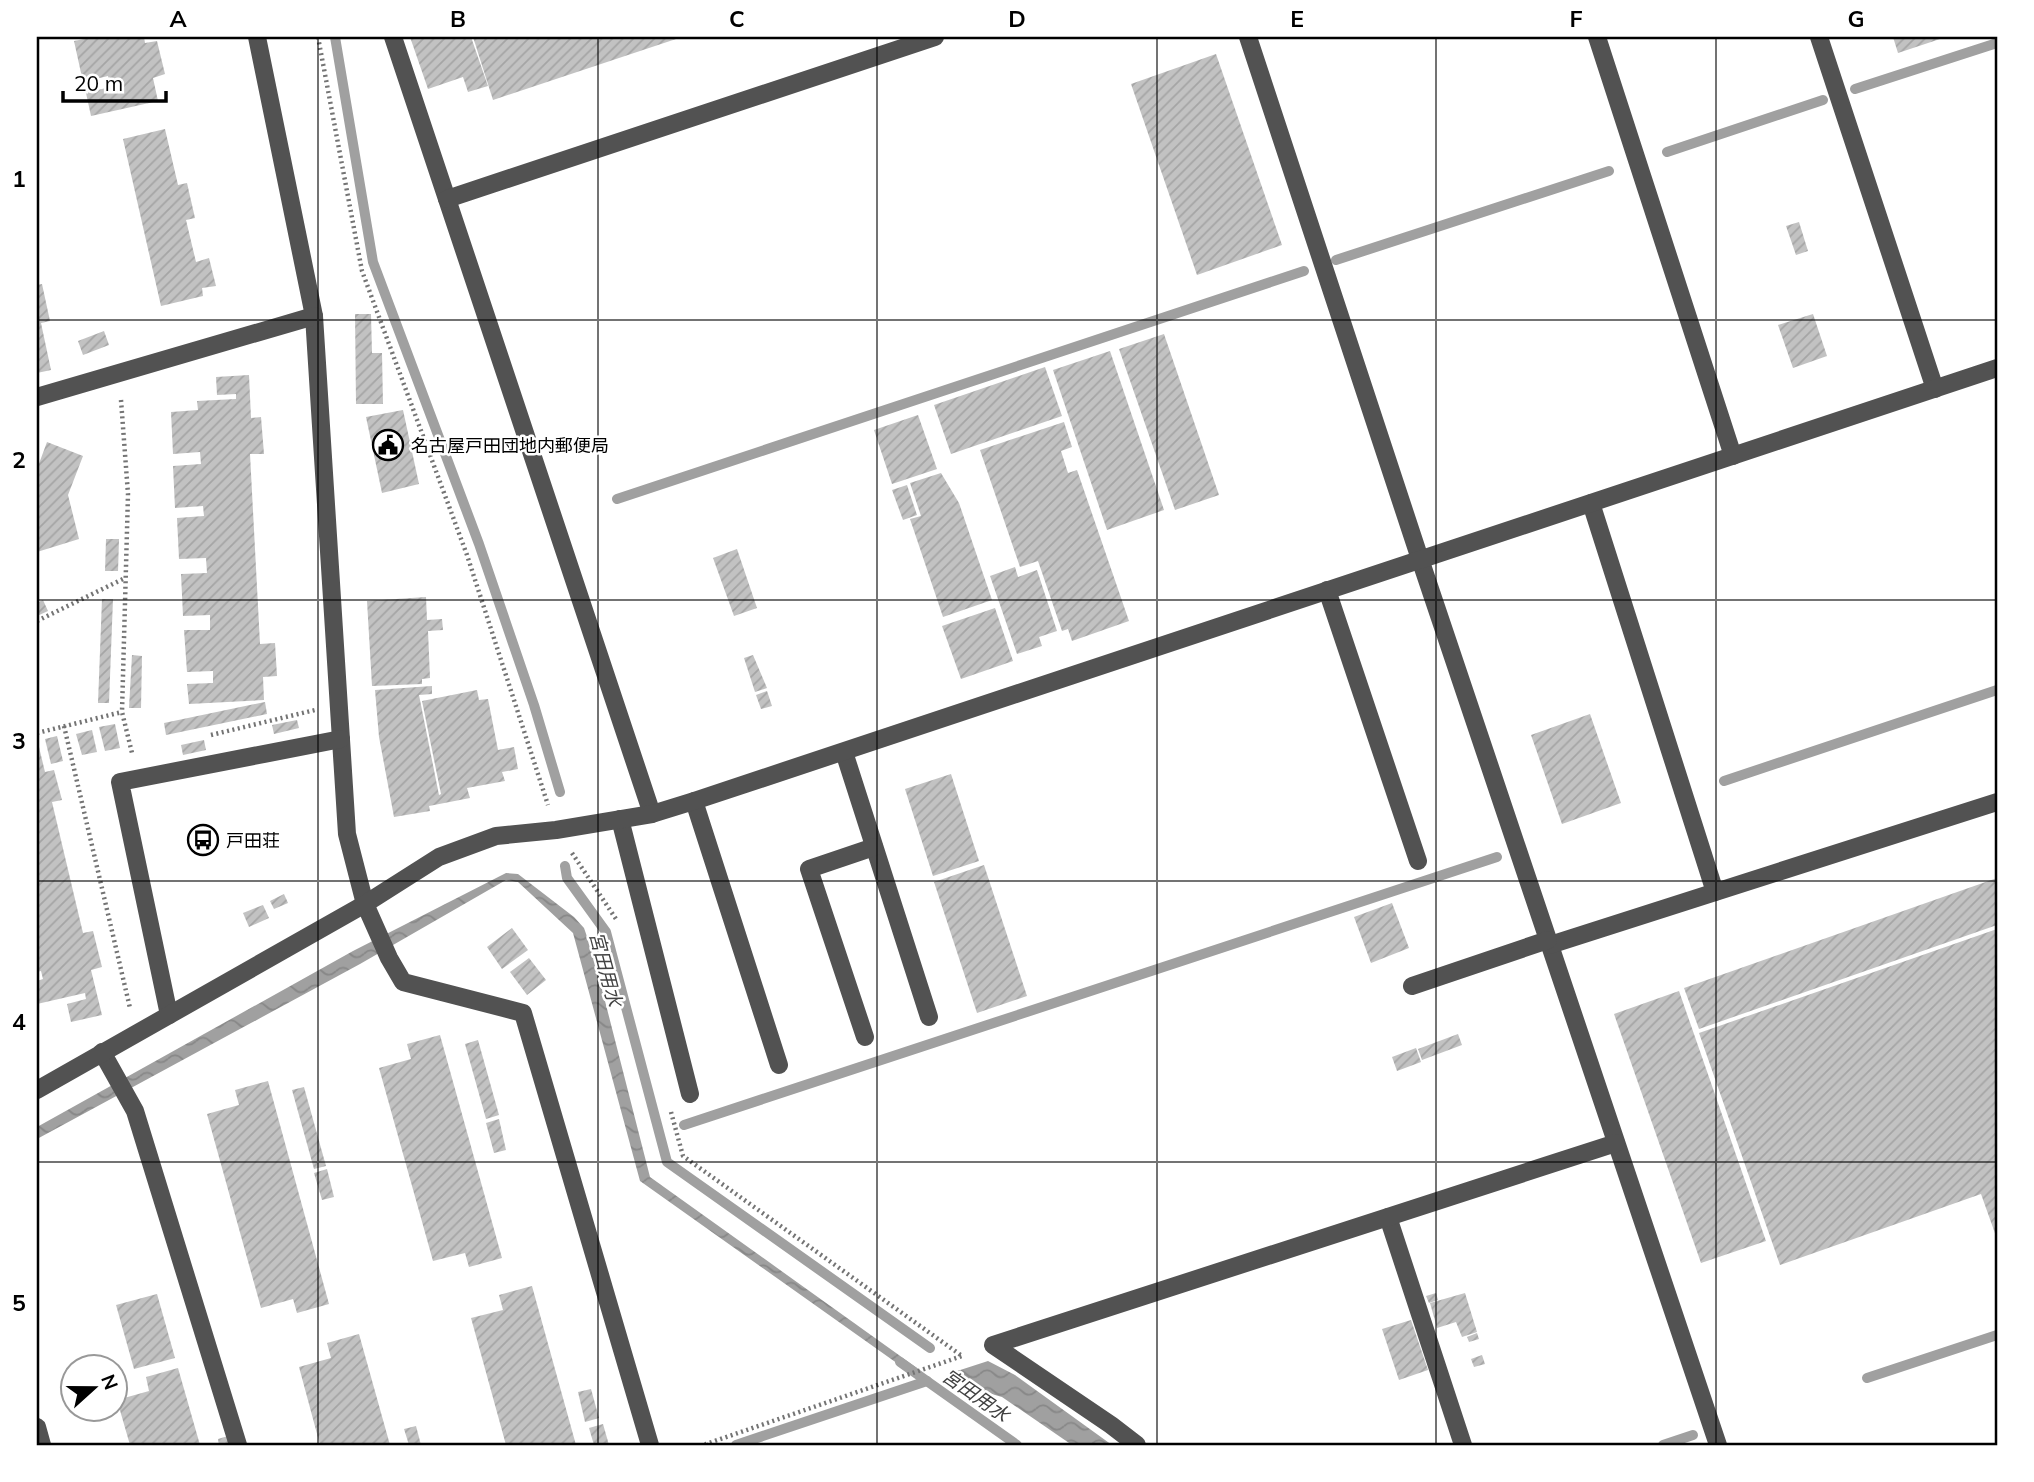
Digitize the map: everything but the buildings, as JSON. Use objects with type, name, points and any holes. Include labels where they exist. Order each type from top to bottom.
[{"type":"street","points":[[257,37],[314,316],[347,834],[365,904],[403,982],[523,1013],[650,1445]]},
{"type":"street","points":[[393,37],[652,814]]},
{"type":"street","points":[[447,199],[935,37]]},
{"type":"street","points":[[1248,37],[1420,559],[1718,1445]]},
{"type":"street","points":[[1597,37],[1732,456]]},
{"type":"street","points":[[1819,37],[1935,389]]},
{"type":"street","points":[[37,397],[314,316]]},
{"type":"street","points":[[37,1090],[365,904],[439,857],[496,836],[556,830],[652,814],[694,801],[1997,369]]},
{"type":"street","points":[[1591,503],[1716,892]]},
{"type":"street","points":[[1327,590],[1418,861]]},
{"type":"street","points":[[169,1015],[120,782],[341,739]]},
{"type":"street","points":[[844,752],[929,1017]]},
{"type":"street","points":[[694,801],[779,1065]]},
{"type":"street","points":[[1412,986],[1997,802]]},
{"type":"street","points":[[620,819],[690,1094]]},
{"type":"street","points":[[865,1037],[809,869],[874,847]]},
{"type":"street","points":[[102,1052],[135,1111],[238,1445]]},
{"type":"street","points":[[993,1345],[1616,1143]]},
{"type":"street","points":[[1388,1217],[1463,1445]]},
{"type":"street","points":[[993,1345],[1136,1445]]},
{"type":"street","points":[[37,1427],[42,1445]]},
{"type":"path","points":[[318,37],[362,271],[467,555],[556,830],[622,926]]},
{"type":"path","points":[[121,395],[128,494],[122,712],[132,754],[145,750]]},
{"type":"path","points":[[37,621],[125,578]]},
{"type":"path","points":[[211,735],[316,710]]},
{"type":"path","points":[[37,733],[122,712]]},
{"type":"path","points":[[64,726],[130,1009]]},
{"type":"path","points":[[669,1105],[683,1156],[962,1356]]},
{"type":"path","points":[[706,1445],[993,1345]]},
{"type":"water","points":[[506,873],[518,874],[574,917],[584,928],[650,1177],[917,1368],[908,1371],[640,1181],[573,933],[518,882],[506,880],[360,964],[37,1139],[37,1127],[353,951]]},
{"type":"water","points":[[988,1361],[1015,1375],[1112,1445],[1072,1445],[1002,1397],[964,1386],[951,1373]]},
{"type":"waterway","points":[[335,37],[373,262],[479,544],[534,705],[560,792]]},
{"type":"waterway","points":[[1855,89],[1997,43]]},
{"type":"waterway","points":[[1667,152],[1823,100]]},
{"type":"waterway","points":[[1336,260],[1609,171]]},
{"type":"waterway","points":[[617,499],[1304,271]]},
{"type":"waterway","points":[[1724,781],[1997,690]]},
{"type":"waterway","points":[[684,1125],[1497,857]]},
{"type":"waterway","points":[[565,866],[567,878],[606,932],[667,1162],[930,1348]]},
{"type":"waterway","points":[[1867,1378],[1997,1335]]},
{"type":"waterway","name":"宮田用水","points":[[900,1362],[1017,1445]]},
{"type":"waterway","points":[[736,1445],[927,1381]]},
{"type":"waterway","points":[[1663,1445],[1693,1435]]},
{"type":"place","name":"名古屋戸田団地内郵便局","points":[[388,445]]},
{"type":"place","name":"戸田荘","points":[[203,840]]}]
